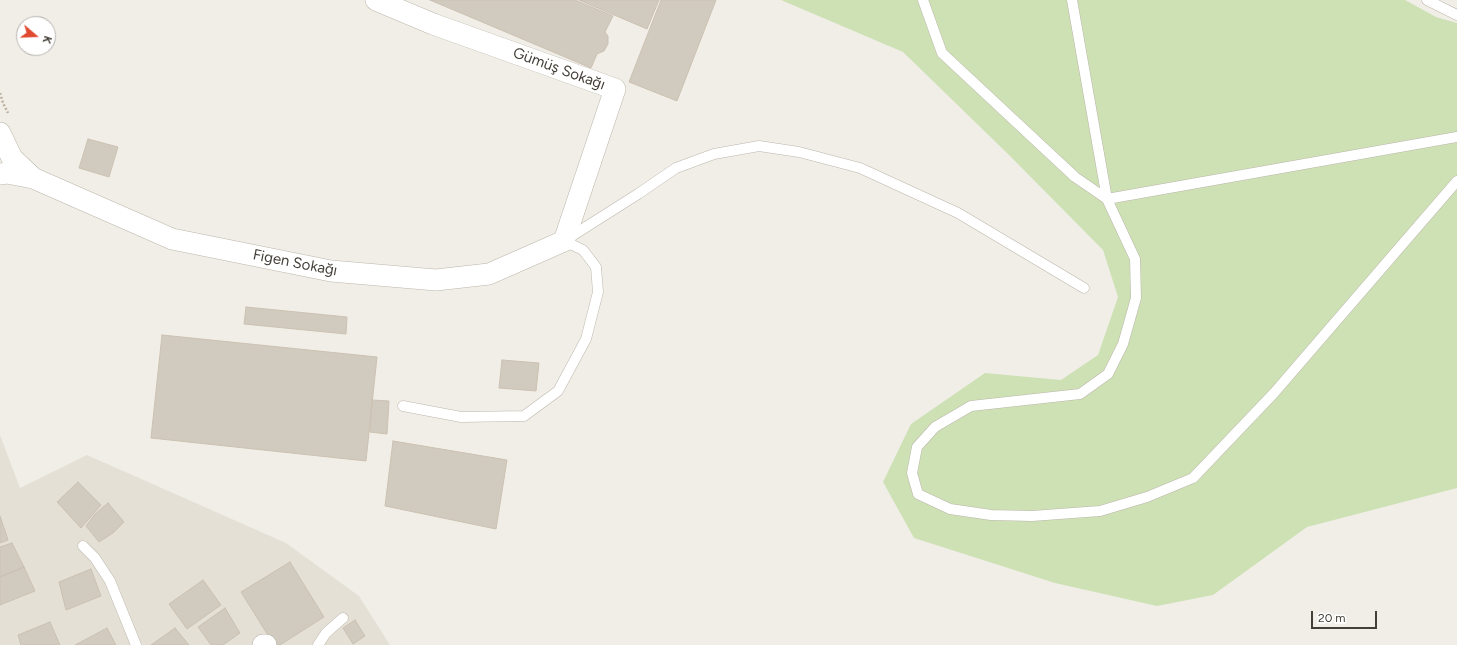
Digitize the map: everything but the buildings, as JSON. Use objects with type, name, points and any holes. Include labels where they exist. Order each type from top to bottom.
[{"type":"street","name":"Gümüş Sokağı","points":[[376,0],[434,24],[615,89],[564,241]]},
{"type":"street","points":[[0,133],[12,158],[33,178]]},
{"type":"street","points":[[0,174],[7,172],[33,178]]},
{"type":"street","name":"Figen Sokağı","points":[[33,178],[172,239],[331,271],[436,280],[489,274],[564,241]]},
{"type":"lane","points":[[923,0],[942,53],[1075,177],[1107,199],[1457,137]]},
{"type":"lane","points":[[1072,0],[1107,199],[1135,259],[1136,298],[1123,344],[1108,374],[1080,394],[971,406],[935,427],[917,447],[912,473],[918,494],[950,509],[991,515],[1032,516],[1100,511],[1147,497],[1193,478],[1274,393],[1457,181]]},
{"type":"lane","points":[[1427,0],[1457,15]]},
{"type":"lane","points":[[564,241],[676,168],[714,154],[759,146],[799,152],[860,168],[958,213],[1084,288]]},
{"type":"lane","points":[[402,406],[461,417],[524,416],[558,391],[586,339],[598,292],[596,267],[583,250],[564,241]]},
{"type":"lane","points":[[82,546],[95,558],[110,581],[136,645]]},
{"type":"lane","points":[[318,645],[326,633],[343,618]]},
{"type":"shaded area","points":[[0,435],[20,488],[87,455],[286,543],[359,596],[390,645],[0,645]]},
{"type":"green space","points":[[781,0],[1405,0],[1436,17],[1457,23],[1457,488],[1307,527],[1213,595],[1157,606],[1055,583],[914,538],[883,482],[911,424],[985,373],[1061,380],[1098,355],[1118,297],[1103,250],[1009,155],[903,52]]}]
